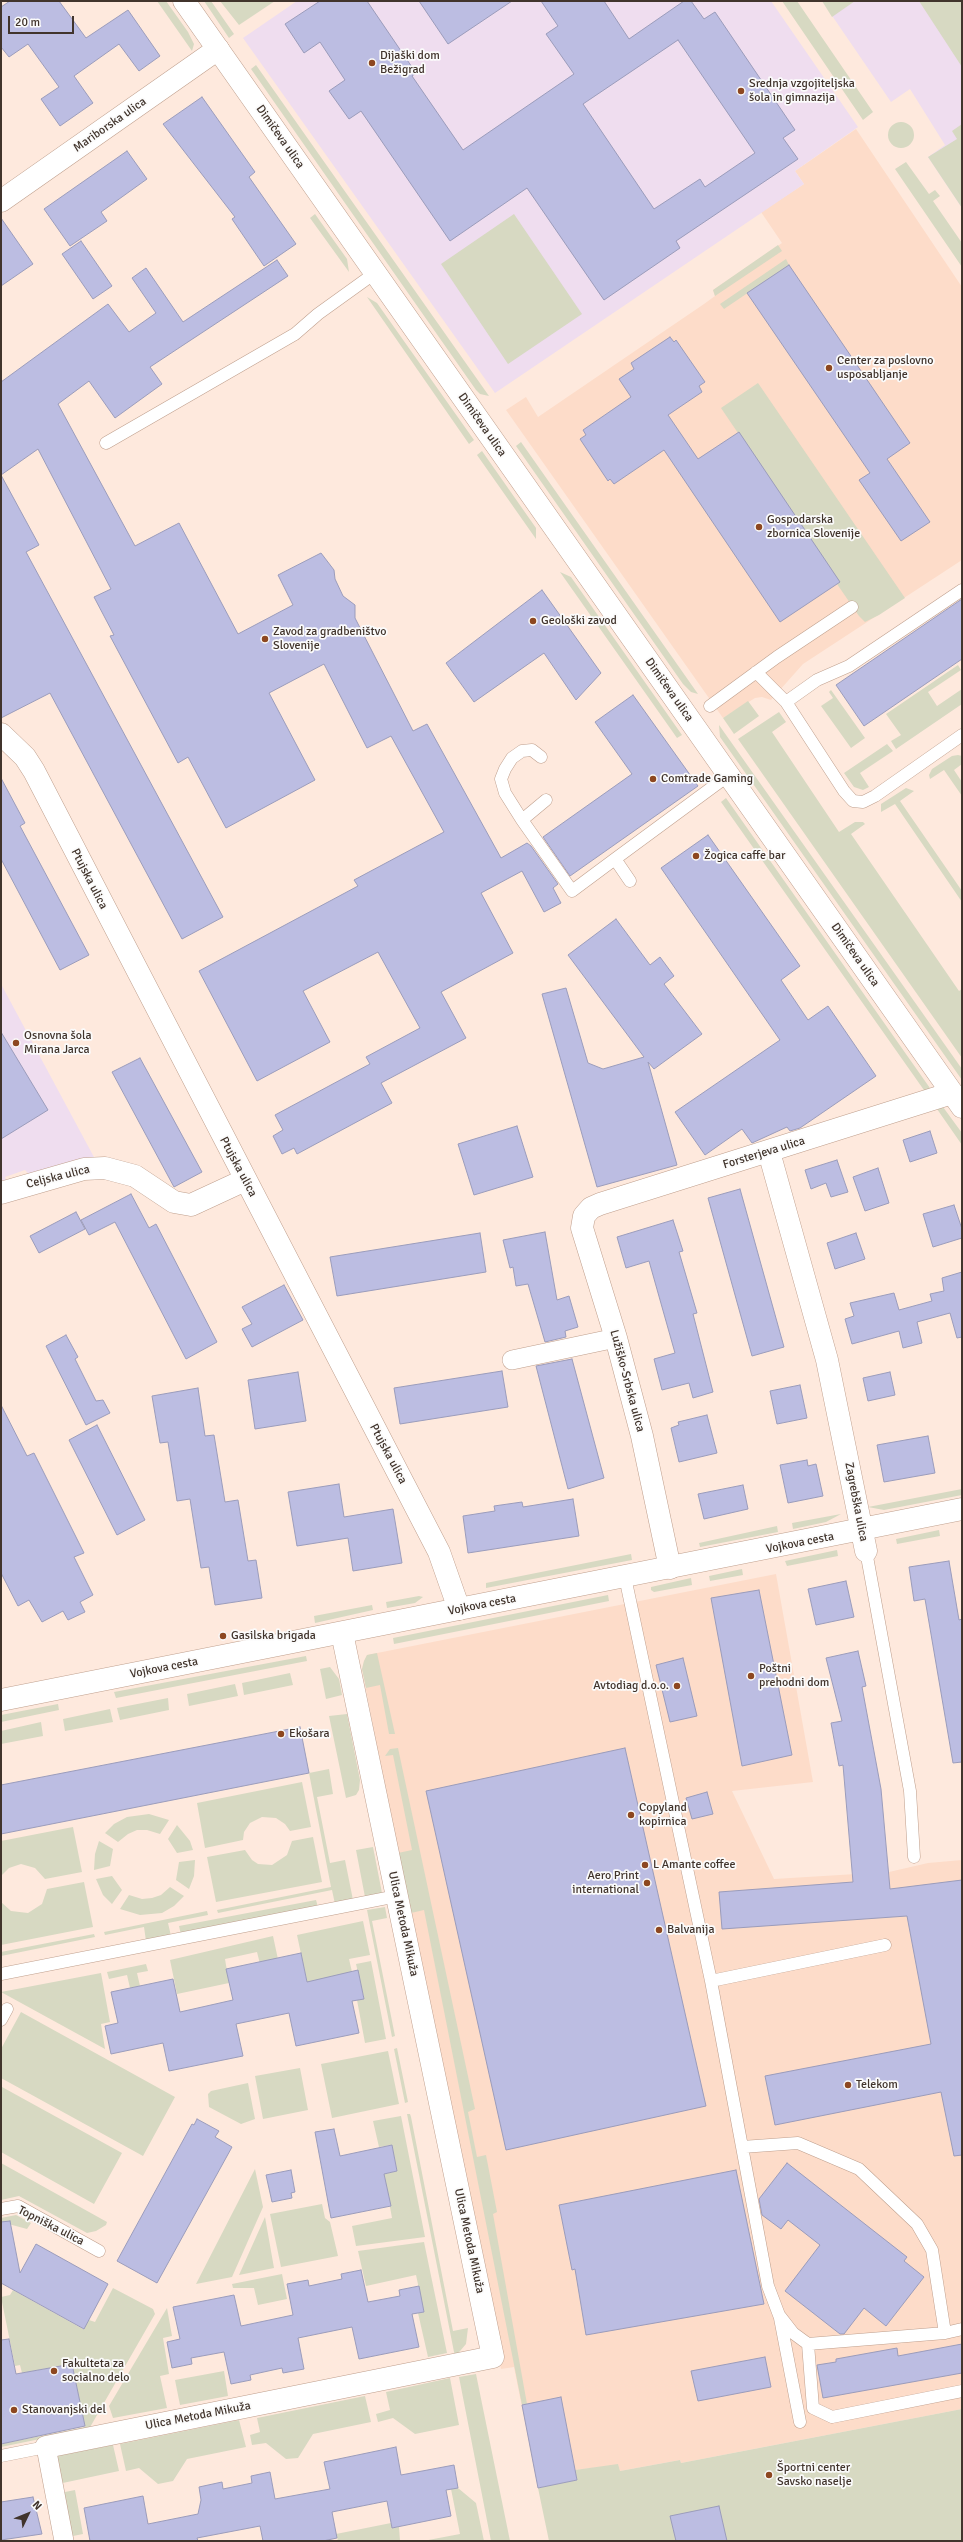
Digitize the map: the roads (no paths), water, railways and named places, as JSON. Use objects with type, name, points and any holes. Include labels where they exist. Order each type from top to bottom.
[{"type":"street","name":"Dimičeva ulica","points":[[184,1],[957,1100]]},
{"type":"street","name":"Mariborska ulica","points":[[1,201],[218,49]]},
{"type":"street","name":"Ptujska ulica","points":[[1,734],[26,757],[34,771],[439,1552],[459,1609]]},
{"type":"street","name":"Forsterjeva ulica","points":[[600,1204],[928,1101],[957,1100]]},
{"type":"street","name":"Zagrebška ulica","points":[[769,1152],[827,1360],[864,1541]]},
{"type":"street","name":"Celjska ulica","points":[[1,1193],[84,1169],[105,1168],[135,1176],[174,1202],[191,1205],[245,1180]]},
{"type":"street","name":"Lužiško-Srbska ulica","points":[[600,1204],[591,1208],[584,1216],[582,1228],[616,1338],[642,1436],[670,1568]]},
{"type":"street","points":[[512,1360],[616,1338]]},
{"type":"street","name":"Vojkova cesta","points":[[1,1700],[670,1568],[864,1541],[962,1509]]},
{"type":"street","name":"Ulica Metoda Mikuža","points":[[46,2447],[493,2357],[342,1633]]},
{"type":"street","points":[[46,2447],[64,2541]]},
{"type":"lane","points":[[106,443],[295,334],[318,314],[375,273]]},
{"type":"lane","points":[[786,702],[817,680],[849,666],[962,590]]},
{"type":"lane","points":[[710,706],[756,672],[852,607]]},
{"type":"lane","points":[[756,672],[786,702],[848,796],[858,802],[875,796],[962,735]]},
{"type":"lane","points":[[541,757],[532,750],[522,751],[512,758],[504,769],[501,779],[505,793],[522,820],[572,891],[729,775]]},
{"type":"lane","points":[[522,820],[546,800]]},
{"type":"lane","points":[[615,859],[630,881]]},
{"type":"lane","name":"Zagrebška ulica","points":[[864,1541],[910,1790],[914,1857]]},
{"type":"lane","points":[[625,1577],[711,1981],[768,2286],[779,2315],[800,2422]]},
{"type":"lane","points":[[1,1974],[397,1896]]},
{"type":"lane","points":[[711,1981],[885,1945]]},
{"type":"lane","points":[[1,2020],[7,2009]]},
{"type":"lane","points":[[742,2147],[798,2142],[859,2169],[917,2224],[932,2250],[944,2333]]},
{"type":"lane","name":"Topniška ulica","points":[[1,2209],[18,2206],[99,2251]]},
{"type":"lane","points":[[779,2315],[793,2333],[808,2344],[944,2333],[962,2329]]},
{"type":"lane","points":[[808,2344],[813,2408],[832,2417],[962,2391]]},
{"type":"lane","name":"Ulica Metoda Mikuža","points":[[1,2456],[46,2447]]},
{"type":"place","name":"Dijaški dom Bežigrad","points":[[372,63]]},
{"type":"place","name":"Srednja vzgojiteljska šola in gimnazija","points":[[741,91]]},
{"type":"place","name":"Center za poslovno usposabljanje","points":[[829,368]]},
{"type":"place","name":"Gospodarska zbornica Slovenije","points":[[759,527]]},
{"type":"place","name":"Geološki zavod","points":[[533,621]]},
{"type":"place","name":"Zavod za gradbeništvo Slovenije","points":[[265,639]]},
{"type":"place","name":"Comtrade Gaming","points":[[653,779]]},
{"type":"place","name":"Žogica caffe bar","points":[[696,856]]},
{"type":"place","name":"Osnovna šola Mirana Jarca","points":[[16,1043]]},
{"type":"place","name":"Gasilska brigada","points":[[223,1636]]},
{"type":"place","name":"Poštni prehodni dom","points":[[751,1676]]},
{"type":"place","name":"Avtodiag d.o.o.","points":[[677,1686]]},
{"type":"place","name":"Ekošara","points":[[281,1734]]},
{"type":"place","name":"Copyland kopirnica","points":[[631,1815]]},
{"type":"place","name":"L Amante coffee","points":[[645,1865]]},
{"type":"place","name":"Aero Print international","points":[[647,1883]]},
{"type":"place","name":"Balvanija","points":[[659,1930]]},
{"type":"place","name":"Telekom","points":[[848,2085]]},
{"type":"place","name":"Fakulteta za socialno delo","points":[[54,2371]]},
{"type":"place","name":"Stanovanjski del","points":[[14,2410]]},
{"type":"place","name":"Športni center Savsko naselje","points":[[769,2475]]}]
